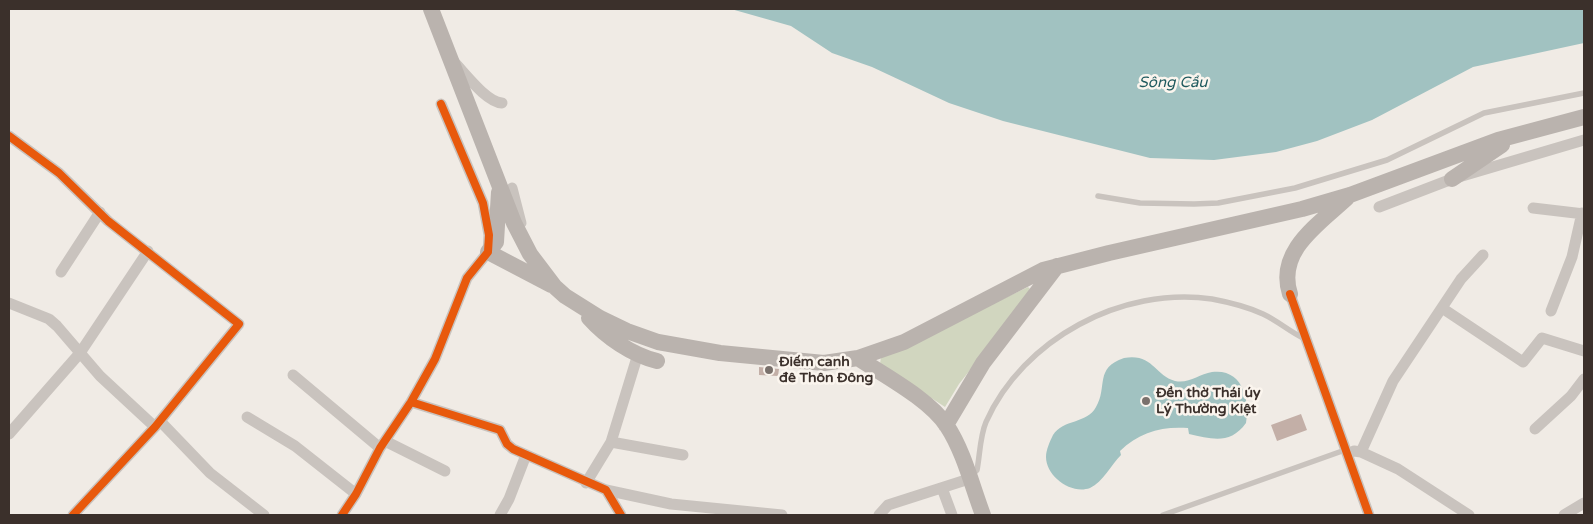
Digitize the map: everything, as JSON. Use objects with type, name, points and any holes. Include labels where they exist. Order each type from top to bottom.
[{"type":"main road","points":[[431,9],[506,187],[514,223],[530,254],[555,287]]},
{"type":"main road","points":[[506,187],[496,242],[488,252],[555,287],[574,302],[600,318],[658,342],[720,353],[824,363],[858,358],[904,342],[1025,278],[1057,266],[1268,218],[1350,194],[1517,134],[1582,117]]},
{"type":"main road","points":[[1452,179],[1517,134]]},
{"type":"main road","points":[[1290,294],[1286,270],[1292,253],[1304,238],[1350,194]]},
{"type":"main road","points":[[946,425],[983,363],[1057,266]]},
{"type":"main road","points":[[574,302],[606,334],[638,354],[657,361]]},
{"type":"main road","points":[[858,358],[924,403],[946,425],[983,515]]},
{"type":"street","points":[[452,60],[487,97],[497,103],[502,103]]},
{"type":"street","points":[[342,515],[356,494],[382,444],[411,402],[435,359],[467,278],[488,252],[489,235],[483,203],[441,104]]},
{"type":"street","points":[[9,136],[59,173],[108,221],[239,324],[157,424],[73,515]]},
{"type":"street","points":[[1379,207],[1452,179],[1584,140]]},
{"type":"street","points":[[1533,208],[1583,214],[1572,257],[1552,311]]},
{"type":"street","points":[[61,272],[100,212]]},
{"type":"street","points":[[9,434],[80,353],[148,251]]},
{"type":"street","points":[[1361,452],[1393,381],[1461,279],[1483,255]]},
{"type":"street","points":[[1290,294],[1344,450],[1369,515]]},
{"type":"street","points":[[9,303],[49,319],[100,376],[157,424],[210,473],[264,515]]},
{"type":"street","points":[[1442,308],[1523,362],[1542,338],[1584,351]]},
{"type":"street","points":[[586,483],[611,442],[638,354]]},
{"type":"street","points":[[293,375],[382,444],[445,471]]},
{"type":"street","points":[[1535,429],[1571,396],[1584,379]]},
{"type":"street","points":[[411,402],[500,430],[507,444],[526,455],[586,483],[606,490],[671,504],[782,515]]},
{"type":"street","points":[[247,417],[295,446],[356,494]]},
{"type":"street","points":[[611,442],[684,455]]},
{"type":"street","points":[[1344,450],[1361,452],[1398,469],[1469,515]]},
{"type":"street","points":[[500,515],[509,499],[526,455]]},
{"type":"street","points":[[879,515],[888,505],[969,478]]},
{"type":"street","points":[[942,488],[952,515]]},
{"type":"street","points":[[606,490],[615,512]]},
{"type":"street","points":[[1564,515],[1584,503]]},
{"type":"lane","points":[[1098,196],[1140,202],[1194,204],[1218,203],[1272,193],[1327,180],[1388,160],[1484,113],[1584,93]]},
{"type":"lane","points":[[969,478],[978,470],[986,423],[1000,395],[1024,365],[1052,341],[1114,310],[1147,301],[1173,298],[1211,299],[1261,313],[1307,340]]},
{"type":"lane","points":[[1163,515],[1344,450]]},
{"type":"green space","points":[[1028,287],[1030,289],[1025,300],[959,384],[945,407],[880,364],[881,357]]},
{"type":"water","name":"Sông Cầu","points":[[731,9],[1584,9],[1584,43],[1473,67],[1372,120],[1317,141],[1276,152],[1214,160],[1150,158],[1003,121],[949,103],[872,67],[832,53],[791,26]]},
{"type":"water","points":[[1134,357],[1147,361],[1168,378],[1180,382],[1212,372],[1223,372],[1231,375],[1242,387],[1245,396],[1247,405],[1246,423],[1234,435],[1220,439],[1189,434],[1188,428],[1160,429],[1143,435],[1127,444],[1120,451],[1121,455],[1095,485],[1090,488],[1075,489],[1061,482],[1050,471],[1046,457],[1047,449],[1057,430],[1092,412],[1099,400],[1105,373],[1115,362],[1124,358]]},
{"type":"building","name":"Điếm canh đê Thôn Đông","points":[[759,367],[779,369],[778,376],[759,375]]},
{"type":"building","points":[[1301,414],[1307,430],[1277,441],[1271,425]]},
{"type":"cycle path","points":[[342,515],[356,494],[380,448],[411,402],[435,359],[467,278],[488,252],[489,235],[483,203],[441,104]]},
{"type":"cycle path","points":[[9,136],[59,173],[108,221],[239,324],[155,427],[73,515]]},
{"type":"cycle path","points":[[1290,294],[1369,515]]},
{"type":"cycle path","points":[[411,402],[500,430],[507,444],[513,449],[606,490],[621,515]]},
{"type":"place","name":"Điếm canh đê Thôn Đông","points":[[769,370]]},
{"type":"place","name":"Đền thờ Thái úy Lý Thường Kiệt","points":[[1146,401]]}]
